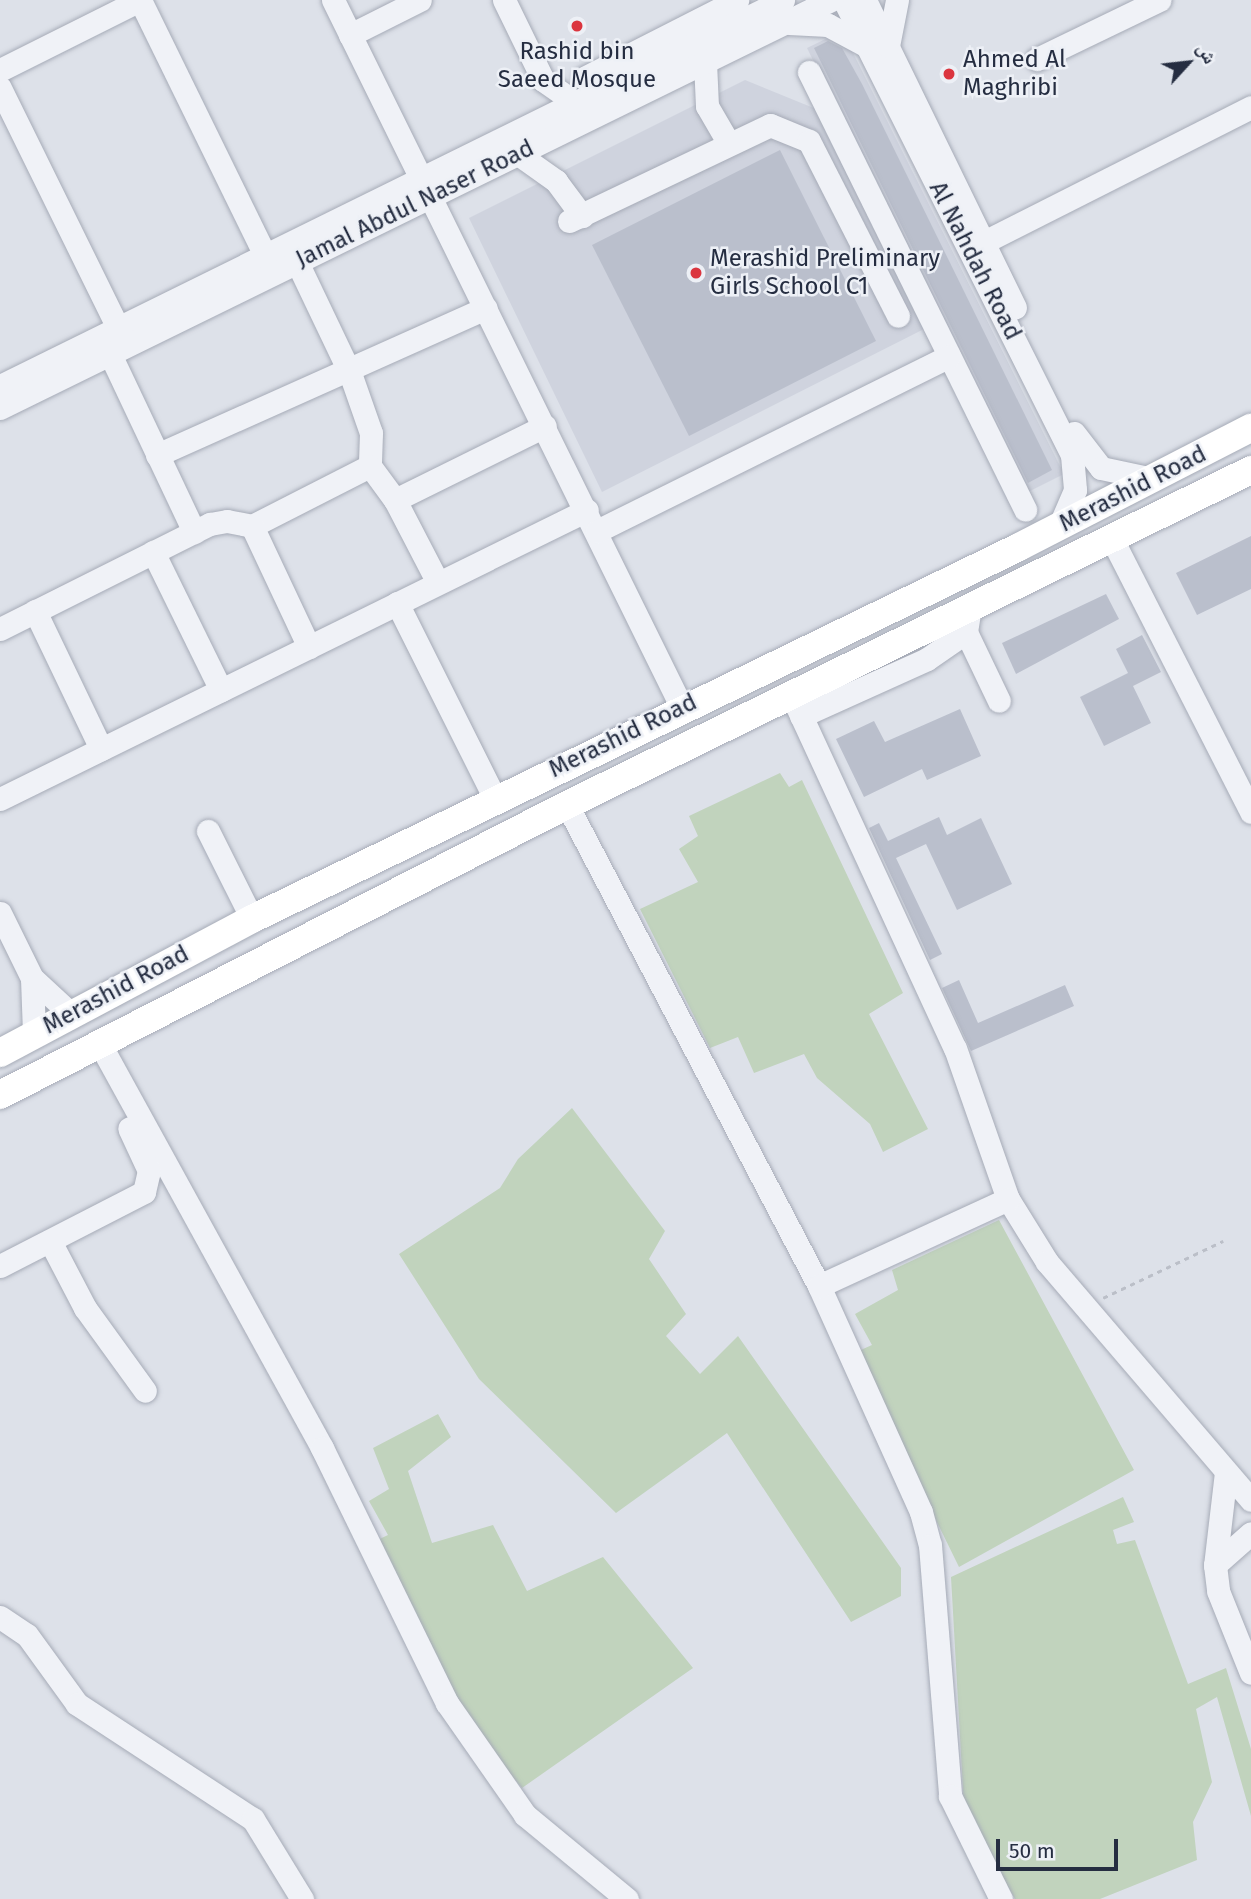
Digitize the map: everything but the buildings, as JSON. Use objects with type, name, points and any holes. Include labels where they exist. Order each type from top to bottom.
[{"type":"main road","name":"Merashid Road","points":[[0,1053],[252,919],[682,708],[1019,547],[1251,428]]},
{"type":"main road","points":[[1149,521],[1171,495],[1210,472],[1214,463],[1207,451]]},
{"type":"main road","name":"Merashid Road","points":[[0,1095],[568,805],[797,706],[968,620],[1149,521],[1251,470]]},
{"type":"main road","points":[[968,620],[971,583],[1019,547]]},
{"type":"street","points":[[0,70],[140,0],[265,256]]},
{"type":"street","points":[[333,0],[587,510],[682,708]]},
{"type":"street","points":[[350,34],[420,0]]},
{"type":"street","points":[[504,0],[543,80],[575,102]]},
{"type":"street","points":[[584,78],[737,0]]},
{"type":"street","name":"Jamal Abdul Naser Road","points":[[0,408],[112,360],[297,262],[575,102],[779,7],[831,0]]},
{"type":"street","name":"Al Nahdah Road","points":[[844,0],[878,46],[984,242],[1080,446],[1110,472],[1153,479]]},
{"type":"street","name":"Al Nahdah Road","points":[[865,0],[878,46],[1072,455],[1075,490],[1059,527]]},
{"type":"street","points":[[779,7],[878,46],[897,0]]},
{"type":"street","points":[[1037,59],[1159,0]]},
{"type":"street","name":"Jamal Abdul Naser Road","points":[[0,386],[265,256],[426,187],[518,154],[705,62],[779,7]]},
{"type":"street","points":[[705,62],[708,106],[729,144]]},
{"type":"street","points":[[809,72],[1025,510]]},
{"type":"street","points":[[540,120],[543,80]]},
{"type":"street","points":[[0,88],[118,328]]},
{"type":"street","points":[[984,242],[1251,107]]},
{"type":"street","points":[[518,154],[556,181],[576,218],[771,125],[806,137],[898,316]]},
{"type":"street","points":[[297,262],[349,373],[370,433],[370,466],[395,500],[438,583]]},
{"type":"street","points":[[158,455],[349,373],[486,308]]},
{"type":"street","points":[[597,531],[949,356]]},
{"type":"street","points":[[0,424],[112,360],[194,532]]},
{"type":"street","points":[[395,500],[545,426]]},
{"type":"street","points":[[0,629],[194,532],[226,521],[252,526],[370,466]]},
{"type":"street","points":[[0,799],[587,510]]},
{"type":"street","points":[[252,526],[309,647]]},
{"type":"street","points":[[1112,541],[1251,812]]},
{"type":"street","points":[[153,552],[221,690]]},
{"type":"street","points":[[397,603],[495,799]]},
{"type":"street","points":[[36,611],[102,749]]},
{"type":"street","points":[[968,620],[999,701]]},
{"type":"street","points":[[797,706],[950,1037],[1009,1199],[1047,1262],[1251,1500]]},
{"type":"street","points":[[568,805],[819,1286],[928,1533],[950,1796],[1001,1899]]},
{"type":"street","points":[[208,831],[252,919]]},
{"type":"street","points":[[0,913],[32,978],[71,1014]]},
{"type":"street","points":[[32,978],[34,1033]]},
{"type":"street","points":[[0,1266],[139,1196],[149,1178],[145,1156],[94,1047]]},
{"type":"street","points":[[94,1047],[322,1448],[447,1703],[525,1815],[627,1899]]},
{"type":"street","points":[[819,1286],[1009,1199]]},
{"type":"street","points":[[50,1241],[85,1308],[145,1391]]},
{"type":"street","points":[[1226,1472],[1215,1566],[1227,1620],[1251,1673]]},
{"type":"street","points":[[1215,1566],[1251,1533]]},
{"type":"street","points":[[0,1617],[27,1636],[77,1704],[253,1819],[302,1899]]},
{"type":"path","points":[[1087,1306],[1223,1241]]},
{"type":"shaded area","points":[[842,31],[1064,474],[1026,493],[807,48]]},
{"type":"shaded area","name":"Merashid Preliminary Girls School C1","points":[[745,80],[816,109],[924,329],[602,492],[469,218]]},
{"type":"green space","points":[[780,773],[789,787],[802,780],[903,993],[869,1014],[928,1129],[883,1152],[870,1124],[817,1078],[804,1054],[754,1073],[738,1037],[710,1048],[640,909],[698,882],[679,849],[698,836],[689,816]]},
{"type":"green space","points":[[572,1108],[665,1231],[649,1259],[686,1314],[666,1336],[700,1374],[738,1336],[901,1568],[901,1596],[851,1622],[727,1433],[616,1513],[479,1379],[399,1254],[500,1188],[518,1159]]},
{"type":"green space","points":[[999,1220],[1134,1470],[959,1567],[854,1353],[872,1345],[855,1314],[898,1290],[892,1270]]},
{"type":"green space","points":[[438,1414],[451,1437],[408,1471],[432,1543],[493,1525],[527,1591],[603,1557],[693,1668],[522,1788],[464,1720],[371,1543],[388,1535],[369,1501],[389,1489],[373,1448]]},
{"type":"green space","points":[[1123,1497],[1134,1522],[1113,1530],[1117,1544],[1135,1540],[1188,1684],[1226,1668],[1251,1749],[1251,1816],[1217,1697],[1196,1709],[1212,1782],[1193,1822],[1197,1860],[1100,1899],[1015,1899],[964,1808],[951,1577]]},
{"type":"place","name":"Rashid bin Saeed Mosque","points":[[577,26]]},
{"type":"place","name":"Ahmed Al Maghribi","points":[[949,74]]},
{"type":"place","name":"Merashid Preliminary Girls School C1","points":[[696,273]]}]
